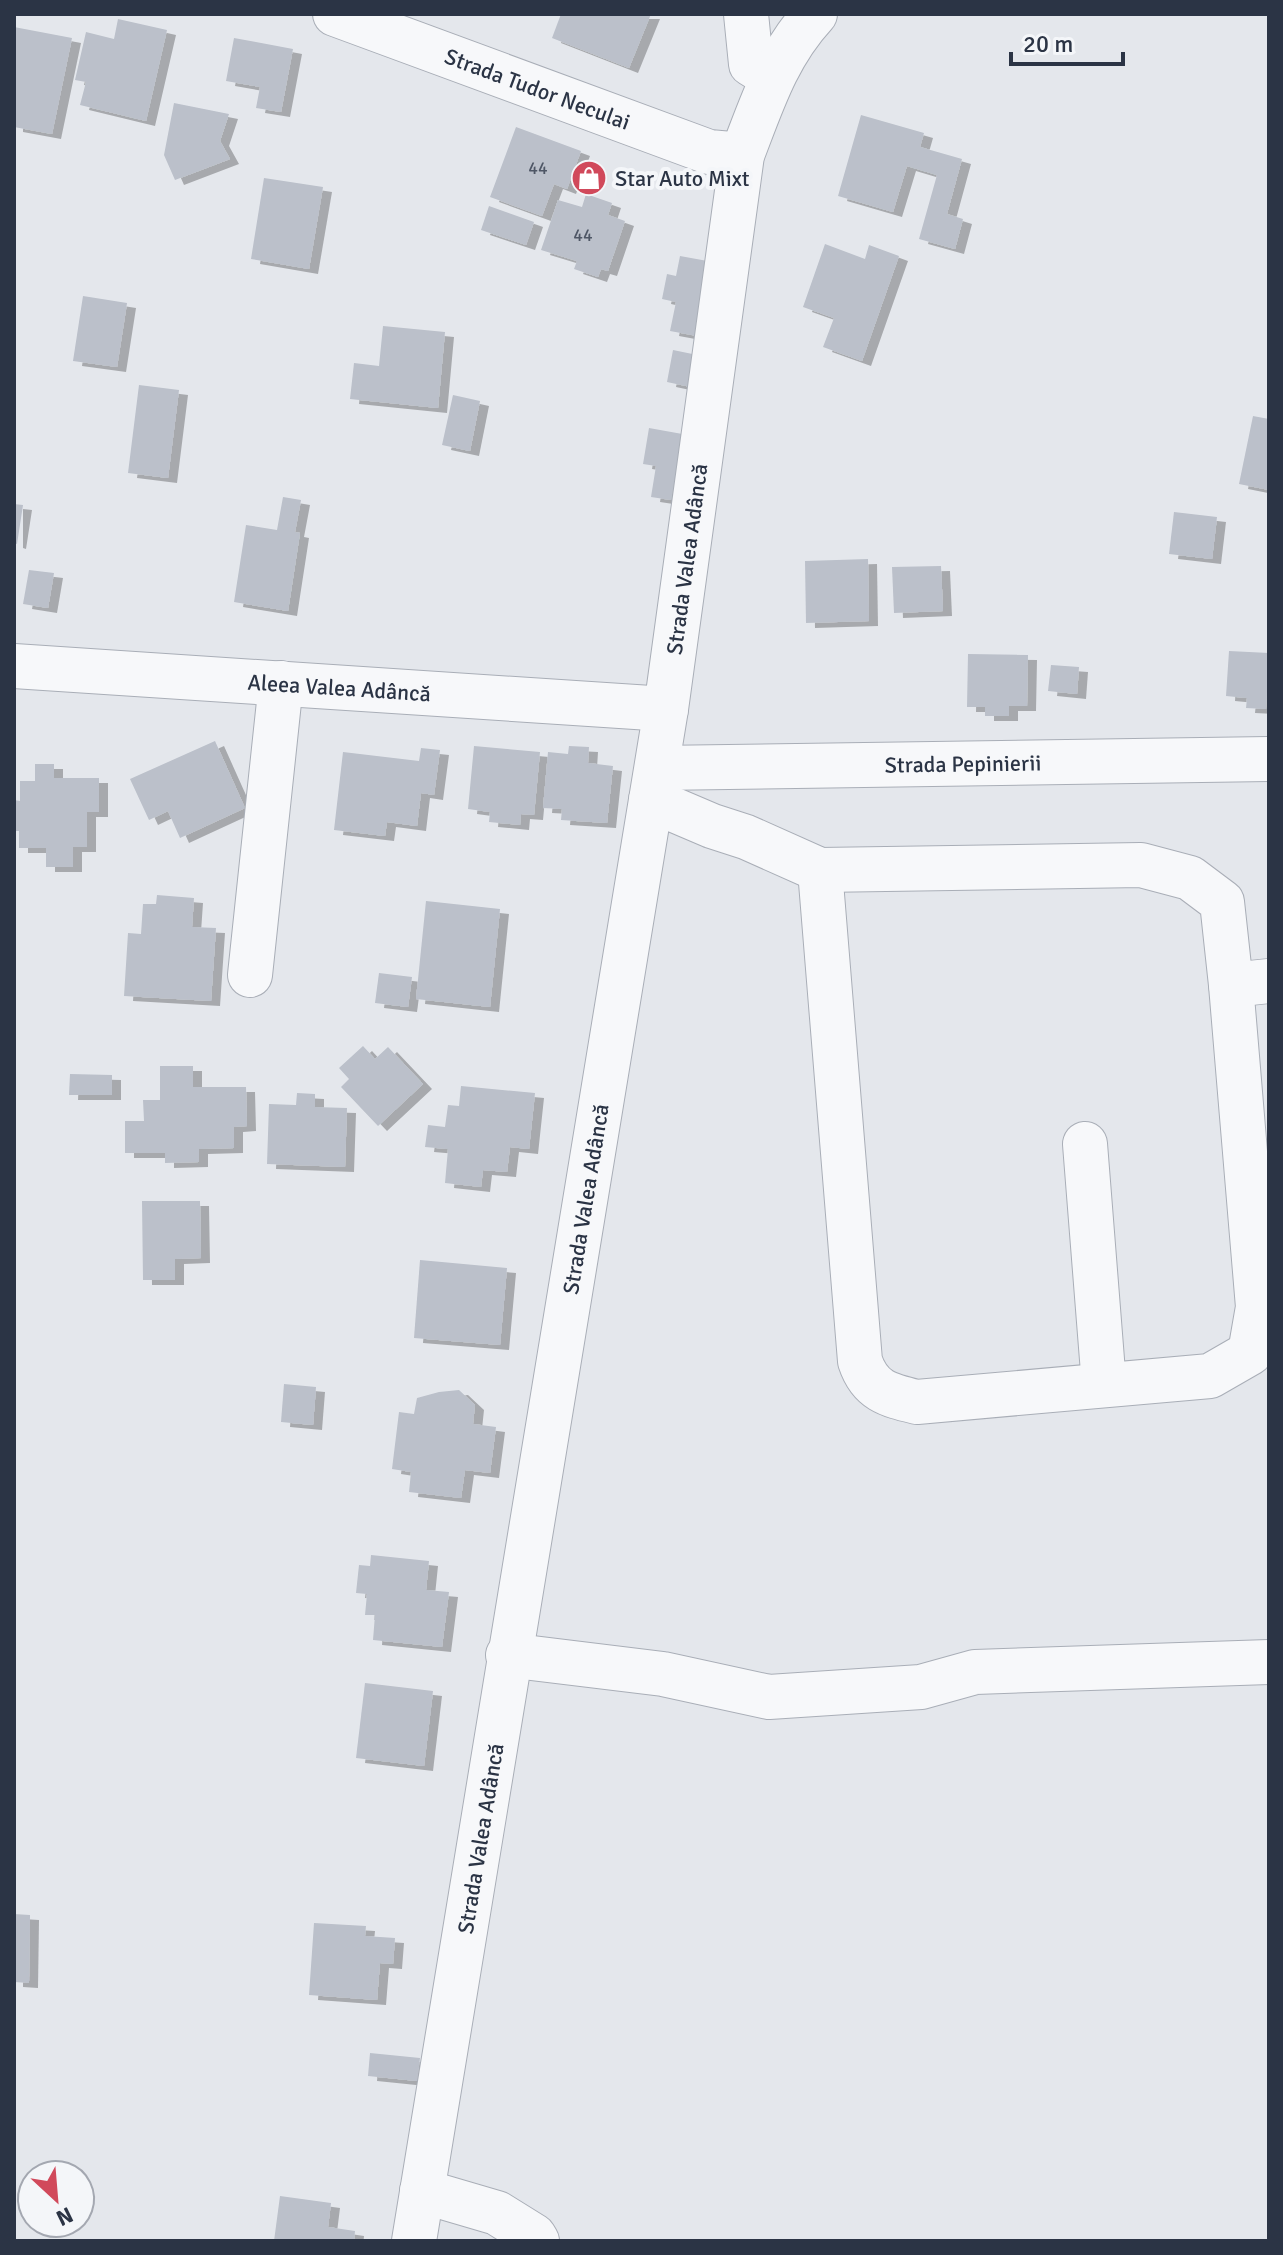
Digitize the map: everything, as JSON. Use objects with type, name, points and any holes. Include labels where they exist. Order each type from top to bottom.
[{"type":"street","name":"Strada Tudor Neculai","points":[[335,14],[709,152],[742,155]]},
{"type":"street","points":[[746,14],[751,64],[772,77]]},
{"type":"street","name":"Strada Valea Adâncă","points":[[414,2241],[666,709],[742,155],[772,77],[795,36],[815,14]]},
{"type":"street","name":"Aleea Valea Adâncă","points":[[14,666],[666,709]]},
{"type":"street","points":[[250,975],[281,683]]},
{"type":"street","name":"Strada Pepinierii","points":[[654,784],[1269,759]]},
{"type":"street","points":[[654,784],[712,826],[746,837],[820,870],[1141,865],[1190,878],[1222,902],[1250,983],[1258,1307],[1250,1353],[1210,1376],[917,1402],[888,1395],[866,1378],[860,1361],[820,870]]},
{"type":"street","points":[[1085,1144],[1104,1385]]},
{"type":"street","points":[[508,1655],[663,1674],[769,1697],[921,1687],[975,1672],[1269,1662]]},
{"type":"street","points":[[422,2191],[497,2213],[537,2241]]},
{"type":"building","points":[[561,14],[651,14],[629,68],[552,38]]},
{"type":"building","points":[[118,19],[167,30],[146,121],[80,105],[86,82],[75,80],[86,32],[114,39]]},
{"type":"building","points":[[14,27],[72,38],[52,134],[14,127]]},
{"type":"building","points":[[234,38],[293,49],[281,112],[256,108],[260,87],[226,81]]},
{"type":"building","points":[[174,103],[229,114],[220,141],[230,159],[175,180],[164,155]]},
{"type":"building","points":[[861,115],[924,133],[920,147],[962,159],[947,214],[963,219],[955,249],[919,239],[937,175],[907,166],[893,212],[838,196]]},
{"type":"building","points":[[516,127],[581,151],[567,189],[554,184],[542,216],[490,197]]},
{"type":"building","points":[[264,178],[323,187],[309,269],[251,259]]},
{"type":"building","points":[[586,194],[612,203],[608,215],[625,221],[608,271],[601,269],[598,277],[574,269],[577,261],[541,250],[558,200],[582,207]]},
{"type":"building","points":[[489,206],[534,222],[526,245],[481,230]]},
{"type":"building","points":[[825,244],[865,259],[869,245],[899,256],[862,361],[823,347],[834,318],[803,307]]},
{"type":"building","points":[[680,256],[724,264],[708,338],[670,331],[676,302],[662,299],[667,274],[676,276]]},
{"type":"building","points":[[83,296],[127,303],[117,367],[73,361]]},
{"type":"building","points":[[383,326],[445,332],[438,408],[350,399],[354,363],[379,366]]},
{"type":"building","points":[[673,350],[707,357],[700,389],[667,382]]},
{"type":"building","points":[[139,385],[179,390],[168,478],[128,473]]},
{"type":"building","points":[[453,395],[480,401],[470,451],[442,445]]},
{"type":"building","points":[[1253,416],[1269,419],[1269,490],[1239,484]]},
{"type":"building","points":[[649,428],[699,437],[676,473],[671,500],[651,497],[656,466],[643,464]]},
{"type":"building","points":[[283,497],[301,500],[295,532],[300,533],[288,611],[234,602],[246,525],[277,530]]},
{"type":"building","points":[[14,504],[23,505],[17,544],[14,543]]},
{"type":"building","points":[[1174,512],[1217,517],[1212,559],[1169,554]]},
{"type":"building","points":[[868,559],[869,621],[806,623],[805,561]]},
{"type":"building","points":[[941,566],[943,611],[894,613],[892,567]]},
{"type":"building","points":[[29,570],[54,573],[48,608],[23,604]]},
{"type":"building","points":[[1229,651],[1269,653],[1266,709],[1246,708],[1247,698],[1226,696]]},
{"type":"building","points":[[968,654],[1028,655],[1027,706],[1009,706],[1009,716],[985,716],[985,707],[967,707]]},
{"type":"building","points":[[1051,665],[1079,667],[1077,694],[1048,691]]},
{"type":"building","points":[[215,741],[245,808],[180,838],[168,811],[149,820],[130,779]]},
{"type":"building","points":[[474,746],[540,752],[534,815],[521,814],[520,825],[489,822],[490,812],[468,809]]},
{"type":"building","points":[[569,746],[589,747],[588,763],[613,766],[607,823],[561,820],[562,809],[543,808],[548,752],[568,754]]},
{"type":"building","points":[[421,748],[440,750],[434,795],[421,793],[417,826],[387,822],[385,836],[334,830],[343,752],[419,761]]},
{"type":"building","points":[[35,764],[54,764],[54,778],[99,778],[99,812],[87,812],[87,847],[73,847],[73,867],[46,867],[46,848],[19,848],[19,831],[14,831],[14,800],[20,801],[20,781],[35,781]]},
{"type":"building","points":[[157,895],[194,898],[192,927],[216,928],[211,1001],[124,996],[128,933],[141,934],[143,904],[156,904]]},
{"type":"building","points":[[426,901],[500,909],[490,1007],[416,999]]},
{"type":"building","points":[[379,973],[412,977],[408,1007],[375,1003]]},
{"type":"building","points":[[363,1046],[375,1059],[388,1047],[423,1084],[378,1126],[341,1087],[349,1079],[339,1068]]},
{"type":"building","points":[[160,1066],[193,1066],[193,1087],[246,1087],[247,1126],[234,1127],[234,1148],[199,1149],[199,1162],[165,1163],[165,1153],[125,1153],[125,1121],[144,1121],[143,1100],[160,1100]]},
{"type":"building","points":[[70,1074],[112,1075],[112,1095],[69,1095]]},
{"type":"building","points":[[461,1086],[535,1093],[529,1149],[510,1147],[507,1172],[483,1170],[481,1187],[445,1183],[448,1149],[425,1147],[428,1125],[445,1127],[448,1105],[459,1106]]},
{"type":"building","points":[[297,1093],[315,1094],[315,1107],[347,1108],[345,1167],[267,1164],[269,1104],[296,1105]]},
{"type":"building","points":[[142,1201],[200,1201],[201,1258],[175,1259],[175,1280],[143,1280]]},
{"type":"building","points":[[420,1260],[507,1268],[500,1345],[414,1338]]},
{"type":"building","points":[[284,1384],[316,1387],[313,1425],[281,1422]]},
{"type":"building","points":[[459,1390],[475,1405],[473,1424],[496,1427],[490,1473],[465,1470],[461,1498],[409,1492],[411,1472],[392,1469],[399,1412],[414,1414],[417,1398]]},
{"type":"building","points":[[371,1555],[429,1561],[426,1590],[449,1592],[442,1647],[373,1640],[375,1615],[365,1615],[367,1594],[356,1593],[359,1565],[370,1566]]},
{"type":"building","points":[[365,1683],[433,1691],[424,1766],[356,1758]]},
{"type":"building","points":[[14,1914],[30,1915],[29,1983],[14,1982]]},
{"type":"building","points":[[314,1923],[366,1926],[365,1936],[395,1938],[393,1964],[380,1963],[377,2000],[309,1995]]},
{"type":"building","points":[[370,2053],[420,2058],[417,2081],[368,2076]]},
{"type":"building","points":[[280,2196],[331,2203],[328,2227],[355,2231],[354,2241],[274,2241]]},
{"type":"place","name":"Star Auto Mixt","points":[[589,178]]}]
